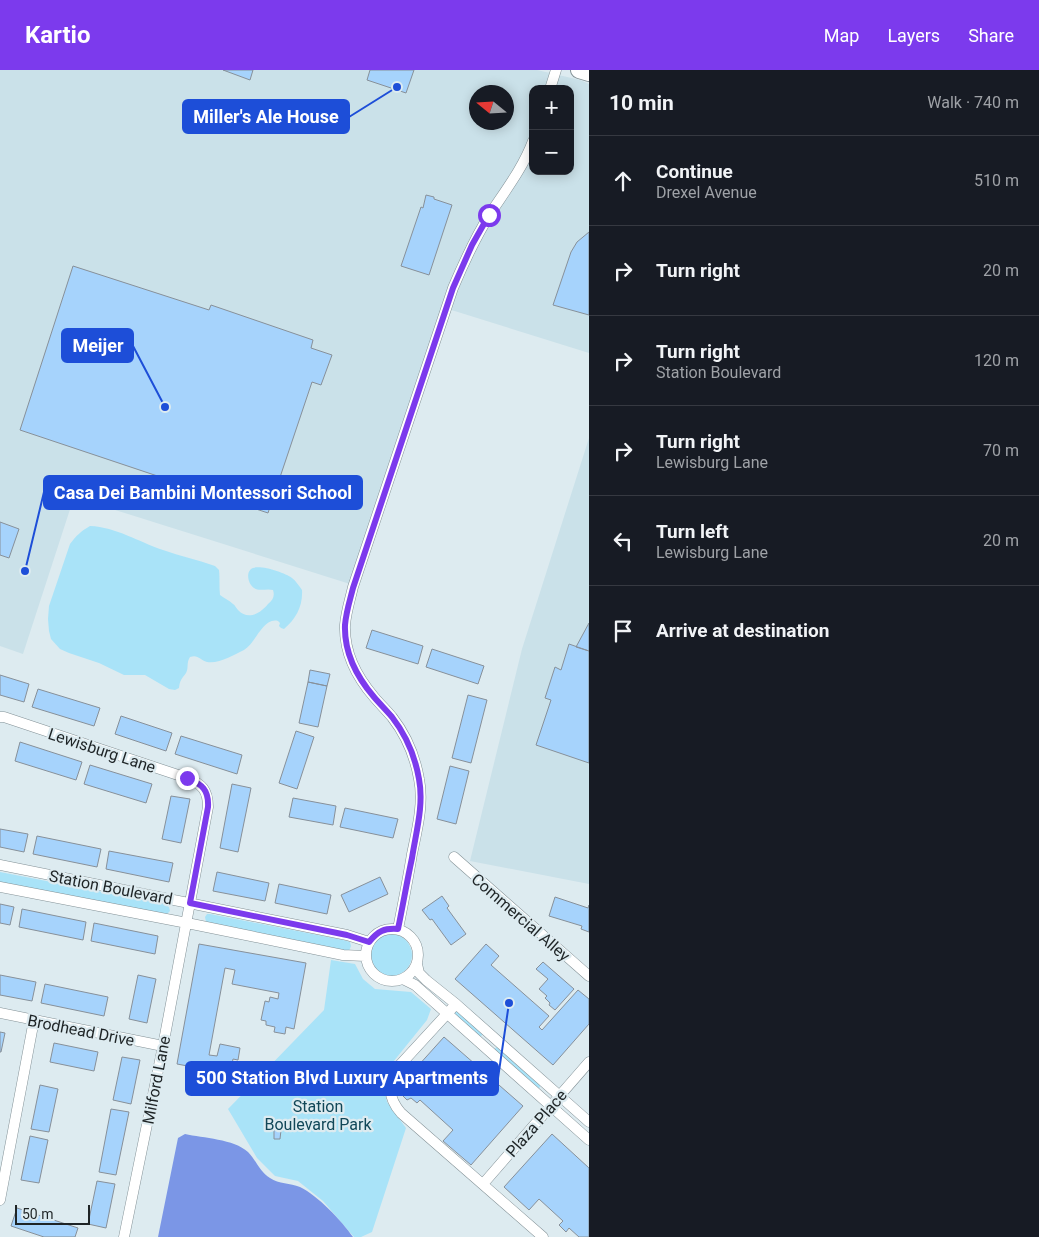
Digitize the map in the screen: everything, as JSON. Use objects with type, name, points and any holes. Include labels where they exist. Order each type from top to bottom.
[{"type":"main road","points":[[580,70],[589,73]]},
{"type":"street","points":[[551,85],[556,70]]},
{"type":"street","points":[[398,929],[418,827],[419,780],[413,756],[407,742],[391,716],[360,680],[350,659],[345,625],[353,588],[453,288],[475,239],[518,171],[529,149]]},
{"type":"street","name":"Lewisburg Lane","points":[[0,717],[187,778],[197,782],[204,789],[208,797],[208,807],[187,923]]},
{"type":"street","name":"Commercial Alley","points":[[454,858],[589,976]]},
{"type":"street","name":"Station Boulevard","points":[[0,865],[347,935],[369,942]]},
{"type":"street","name":"Station Boulevard","points":[[0,887],[343,955],[365,956]]},
{"type":"street","name":"Milford Lane","points":[[124,1237],[187,923]]},
{"type":"street","points":[[417,964],[409,976],[394,981],[386,981],[372,972],[367,964],[366,949],[374,935],[381,930],[398,929],[411,936],[416,942],[418,950],[417,964],[419,973],[589,1122]]},
{"type":"street","points":[[402,979],[415,985],[589,1140]]},
{"type":"street","points":[[456,1004],[399,1066],[394,1074],[390,1092],[401,1113],[543,1237]]},
{"type":"street","name":"Brodhead Drive","points":[[0,1014],[163,1046]]},
{"type":"street","points":[[0,1200],[34,1020]]},
{"type":"street","points":[[485,1048],[494,1038]]},
{"type":"street","name":"Plaza Place","points":[[483,1184],[589,1062]]},
{"type":"shaded area","points":[[0,70],[537,70],[580,80],[589,84],[589,353],[445,308],[350,584],[74,497],[23,654],[0,646]]},
{"type":"shaded area","points":[[589,438],[589,884],[470,861],[522,649]]},
{"type":"green space","points":[[90,526],[109,529],[163,550],[215,566],[219,570],[220,595],[246,615],[258,613],[274,596],[273,590],[256,589],[250,584],[249,572],[257,567],[279,572],[293,579],[302,590],[300,607],[292,621],[284,629],[279,626],[280,623],[278,621],[268,623],[248,647],[231,657],[207,662],[195,656],[190,657],[187,671],[179,688],[175,690],[169,689],[145,675],[124,675],[99,663],[60,649],[51,639],[49,631],[49,606],[70,544]]},
{"type":"green space","points":[[0,872],[165,904],[169,907],[170,911],[166,915],[0,883]]},
{"type":"green space","points":[[207,914],[343,940],[350,942],[351,946],[349,951],[345,951],[206,922],[205,917]]},
{"type":"green space","points":[[391,934],[406,940],[412,955],[406,970],[391,976],[376,970],[370,955],[376,940]]},
{"type":"green space","name":"Station Boulevard Park","points":[[331,960],[355,964],[363,979],[375,989],[411,992],[431,1009],[427,1020],[389,1067],[383,1082],[387,1102],[406,1128],[372,1232],[361,1237],[354,1237],[323,1201],[298,1181],[275,1176],[257,1158],[228,1109],[324,1010]]},
{"type":"green space","points":[[458,1010],[484,1033],[479,1038],[453,1013]]},
{"type":"green space","points":[[498,1046],[541,1085],[538,1090],[493,1050]]},
{"type":"water","points":[[185,1134],[227,1142],[242,1148],[248,1152],[263,1173],[270,1178],[300,1187],[314,1196],[336,1216],[353,1237],[158,1237],[178,1138]]},
{"type":"building","points":[[223,70],[253,70],[250,80]]},
{"type":"building","points":[[370,70],[414,70],[406,93],[367,80]]},
{"type":"building","points":[[426,195],[452,205],[429,275],[401,266]]},
{"type":"building","points":[[589,232],[589,315],[553,305],[571,252],[577,242]]},
{"type":"building","points":[[73,266],[209,310],[211,305],[313,340],[311,348],[332,355],[321,385],[312,382],[268,513],[20,430]]},
{"type":"building","points":[[0,522],[19,529],[9,558],[0,555]]},
{"type":"building","points":[[589,623],[589,651],[576,647]]},
{"type":"building","points":[[372,630],[423,646],[418,664],[366,648]]},
{"type":"building","points":[[569,644],[589,651],[589,763],[536,745],[551,700],[545,698],[555,667],[561,670]]},
{"type":"building","points":[[432,649],[484,666],[478,684],[426,667]]},
{"type":"building","points":[[310,670],[330,674],[327,686],[308,682]]},
{"type":"building","points":[[0,675],[29,684],[24,702],[0,695]]},
{"type":"building","points":[[308,682],[327,686],[318,727],[299,723]]},
{"type":"building","points":[[38,689],[100,708],[94,726],[32,707]]},
{"type":"building","points":[[468,695],[487,700],[471,763],[452,758]]},
{"type":"building","points":[[121,716],[172,733],[166,751],[115,734]]},
{"type":"building","points":[[296,731],[314,737],[297,789],[279,783]]},
{"type":"building","points":[[181,736],[242,755],[237,774],[175,754]]},
{"type":"building","points":[[20,742],[82,762],[76,780],[15,761]]},
{"type":"building","points":[[90,765],[152,784],[146,803],[84,784]]},
{"type":"building","points":[[450,766],[469,771],[456,824],[437,819]]},
{"type":"building","points":[[232,784],[251,788],[238,852],[220,848]]},
{"type":"building","points":[[171,796],[190,799],[181,843],[162,839]]},
{"type":"building","points":[[293,798],[336,806],[333,825],[289,817]]},
{"type":"building","points":[[345,808],[398,819],[393,838],[340,827]]},
{"type":"building","points":[[0,829],[28,834],[24,852],[0,847]]},
{"type":"building","points":[[37,836],[101,849],[97,867],[33,854]]},
{"type":"building","points":[[109,851],[173,863],[169,882],[106,869]]},
{"type":"building","points":[[217,872],[269,883],[265,901],[213,891]]},
{"type":"building","points":[[380,877],[388,894],[349,912],[341,895]]},
{"type":"building","points":[[279,884],[331,895],[327,914],[275,903]]},
{"type":"building","points":[[442,896],[449,906],[447,908],[466,934],[451,945],[432,919],[430,920],[422,910]]},
{"type":"building","points":[[555,897],[588,908],[589,905],[589,932],[581,929],[582,926],[549,916]]},
{"type":"building","points":[[0,904],[14,907],[10,925],[0,923]]},
{"type":"building","points":[[22,909],[86,922],[83,940],[19,927]]},
{"type":"building","points":[[94,923],[158,936],[155,954],[91,941]]},
{"type":"building","points":[[199,944],[306,963],[294,1029],[286,1027],[285,1034],[274,1032],[275,1027],[266,1025],[266,1021],[261,1020],[265,1001],[269,1002],[270,997],[278,999],[279,993],[232,984],[235,970],[225,968],[209,1055],[217,1056],[220,1044],[240,1048],[238,1060],[233,1059],[230,1074],[177,1064]]},
{"type":"building","points":[[486,944],[499,956],[491,965],[549,1016],[539,1027],[542,1030],[578,990],[589,999],[589,1024],[553,1065],[455,979]]},
{"type":"building","points":[[543,962],[574,989],[555,1010],[545,998],[547,996],[539,989],[548,979],[536,969]]},
{"type":"building","points":[[0,975],[36,982],[32,1001],[0,995]]},
{"type":"building","points":[[138,975],[156,979],[147,1023],[129,1019]]},
{"type":"building","points":[[45,984],[108,997],[104,1016],[41,1003]]},
{"type":"building","points":[[0,1032],[5,1033],[1,1052],[0,1052]]},
{"type":"building","points":[[444,1037],[523,1106],[471,1165],[443,1141],[453,1130],[420,1100],[417,1103],[411,1098],[407,1100],[401,1094],[403,1091],[399,1087]]},
{"type":"building","points":[[54,1043],[98,1052],[94,1071],[50,1062]]},
{"type":"building","points":[[122,1057],[140,1060],[131,1104],[113,1100]]},
{"type":"building","points":[[40,1085],[58,1089],[49,1132],[31,1129]]},
{"type":"building","points":[[111,1109],[129,1112],[116,1175],[99,1172]]},
{"type":"building","points":[[274,1130],[281,1130],[280,1139],[274,1139]]},
{"type":"building","points":[[552,1134],[589,1168],[589,1237],[579,1237],[569,1228],[566,1232],[559,1225],[563,1221],[539,1199],[529,1210],[504,1187]]},
{"type":"building","points":[[30,1136],[48,1140],[39,1183],[21,1180]]},
{"type":"building","points":[[97,1181],[115,1184],[106,1228],[88,1224]]},
{"type":"building","points":[[17,1208],[78,1228],[75,1237],[44,1237],[11,1226]]},
{"type":"place","name":"Miller's Ale House","points":[[397,87]]},
{"type":"place","name":"Meijer","points":[[165,407]]},
{"type":"place","name":"Casa Dei Bambini Montessori School","points":[[25,571]]},
{"type":"place","name":"500 Station Blvd Luxury Apartments","points":[[509,1003]]},
{"type":"route","points":[[187,778],[197,782],[204,789],[208,797],[208,807],[190,903],[347,935],[369,942],[381,930],[398,929],[418,827],[419,780],[413,756],[407,742],[391,716],[360,680],[350,659],[345,625],[353,588],[453,288],[472,245],[489,215]]}]
